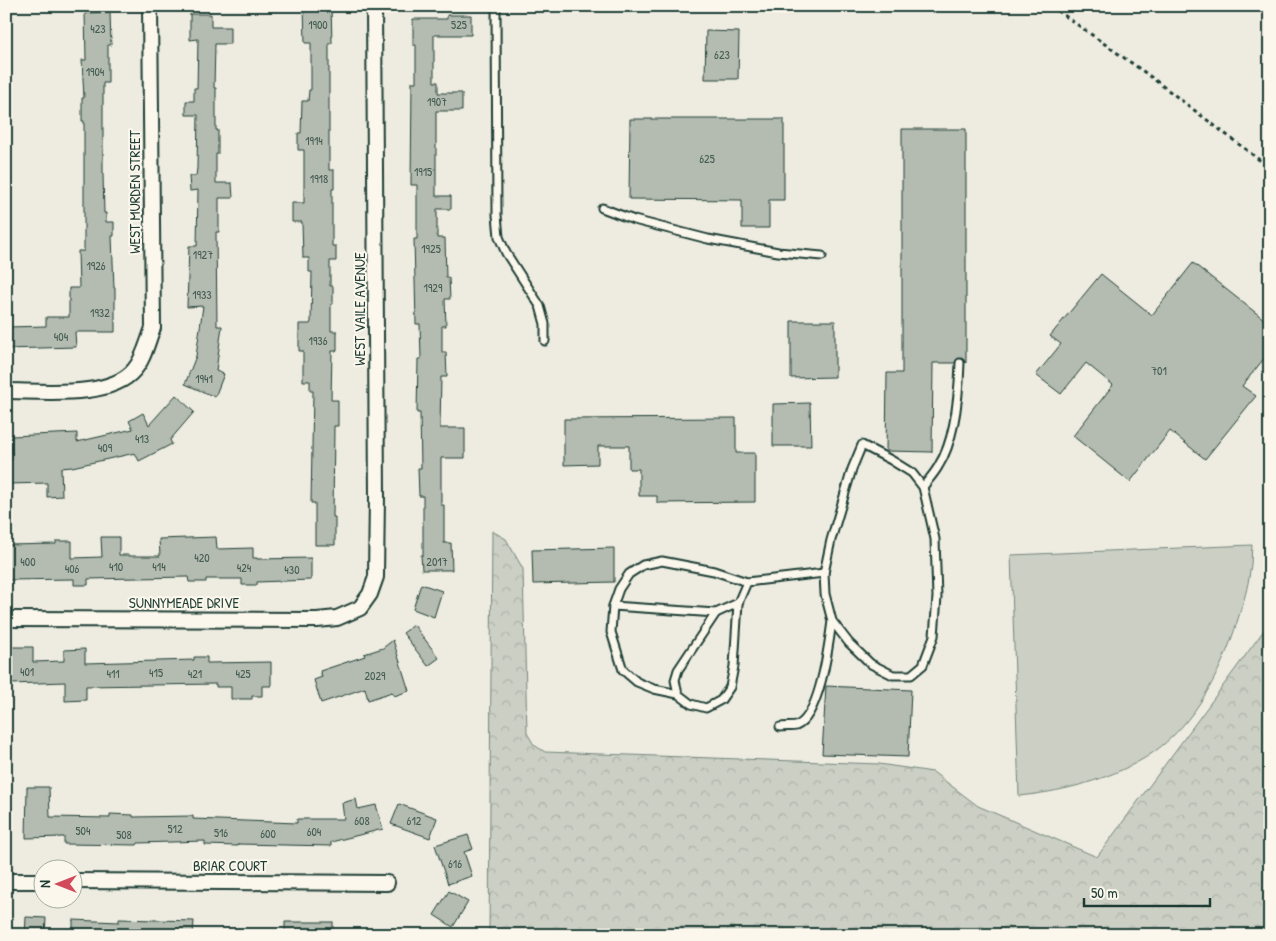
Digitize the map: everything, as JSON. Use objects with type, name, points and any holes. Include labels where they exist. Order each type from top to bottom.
[{"type":"street","name":"WEST MURDEN STREET","points":[[6,391],[90,391],[119,382],[133,372],[141,360],[153,328],[150,6]]},
{"type":"street","name":"WEST VAILE AVENUE","points":[[360,608],[370,594],[376,577],[374,6]]},
{"type":"street","name":"SUNNYMEADE DRIVE","points":[[6,619],[317,620],[336,618],[360,608]]},
{"type":"street","points":[[6,881],[32,881]]},
{"type":"street","name":"BRIAR COURT","points":[[82,881],[387,883]]},
{"type":"lane","points":[[496,6],[497,215],[499,237],[506,254],[540,306],[545,324],[546,341]]},
{"type":"lane","points":[[602,208],[634,220],[708,239],[778,252],[822,256]]},
{"type":"lane","points":[[923,487],[940,464],[951,434],[959,388],[960,362]]},
{"type":"lane","points":[[862,445],[912,473],[923,487],[935,539],[937,597],[934,636],[923,665],[911,675],[893,675],[871,664],[849,642],[832,621],[825,594],[824,573],[831,540],[852,469],[862,445]]},
{"type":"lane","points":[[747,582],[738,603],[734,666],[730,687],[722,700],[706,708],[691,704],[678,694],[654,689],[636,682],[623,670],[611,632],[613,606],[618,589],[629,574],[643,565],[662,561],[714,571],[747,582],[824,573]]},
{"type":"lane","points":[[613,606],[716,613],[738,603]]},
{"type":"lane","points":[[678,694],[675,680],[678,670],[716,613]]},
{"type":"lane","points":[[780,726],[795,726],[804,720],[812,708],[821,683],[832,621]]},
{"type":"path","points":[[1051,6],[1147,74],[1270,168]]},
{"type":"green space","points":[[492,531],[506,539],[523,569],[527,733],[534,745],[545,752],[879,764],[933,772],[978,806],[1097,857],[1270,622],[1270,935],[489,935]]},
{"type":"green space","points":[[1252,545],[1248,583],[1231,640],[1212,682],[1188,720],[1155,751],[1122,770],[1094,781],[1064,789],[1019,796],[1011,555]]},
{"type":"building","points":[[331,6],[332,43],[329,43],[329,170],[334,170],[332,246],[336,246],[336,261],[330,261],[330,286],[333,286],[331,331],[337,331],[337,351],[332,351],[331,400],[338,400],[338,426],[334,426],[333,517],[335,517],[335,545],[315,545],[315,503],[311,503],[313,391],[310,391],[310,381],[303,381],[303,351],[299,351],[299,324],[310,324],[311,322],[312,272],[309,272],[309,258],[303,258],[302,222],[292,222],[292,203],[304,203],[304,150],[298,150],[298,133],[301,133],[302,101],[308,101],[309,90],[311,90],[311,43],[305,43],[304,7]]},
{"type":"building","points":[[110,12],[111,45],[108,45],[108,83],[103,83],[103,174],[106,222],[114,222],[114,236],[112,236],[115,332],[75,332],[76,347],[6,349],[6,327],[46,326],[46,317],[69,317],[69,288],[79,288],[78,251],[84,251],[84,121],[82,121],[82,98],[84,98],[82,60],[86,60],[85,13]]},
{"type":"building","points":[[190,14],[211,14],[211,27],[230,27],[230,44],[215,44],[214,88],[216,88],[216,130],[218,130],[216,183],[232,183],[233,198],[219,198],[219,232],[216,232],[217,326],[222,326],[216,371],[224,374],[215,397],[185,384],[196,356],[203,306],[187,307],[189,246],[197,246],[198,190],[190,191],[189,176],[196,176],[198,115],[186,115],[186,101],[194,101],[194,88],[197,88],[198,39],[190,40]]},
{"type":"building","points":[[447,15],[471,15],[471,35],[434,35],[434,82],[438,82],[438,93],[462,93],[462,111],[436,111],[436,196],[451,196],[451,209],[437,209],[437,238],[445,238],[446,278],[449,278],[450,299],[445,299],[446,326],[442,326],[442,352],[446,352],[447,377],[441,377],[440,428],[465,428],[465,458],[441,458],[441,505],[444,505],[444,543],[451,543],[452,570],[422,570],[423,496],[419,496],[418,468],[421,468],[420,413],[417,413],[418,359],[421,359],[420,324],[416,324],[414,239],[417,239],[417,185],[411,185],[412,82],[416,82],[416,45],[413,45],[413,19],[447,19]]},
{"type":"building","points":[[706,31],[739,32],[738,79],[705,79]]},
{"type":"building","points":[[630,119],[784,119],[784,200],[769,200],[769,228],[742,228],[742,200],[629,199]]},
{"type":"building","points":[[902,129],[966,129],[966,363],[960,358],[955,363],[933,363],[932,452],[886,451],[887,373],[902,373]]},
{"type":"building","points":[[1193,263],[1270,324],[1270,351],[1242,386],[1256,396],[1205,459],[1170,431],[1130,482],[1073,436],[1113,385],[1086,363],[1061,394],[1036,375],[1061,344],[1050,336],[1101,274],[1152,315]]},
{"type":"building","points":[[791,321],[835,321],[835,377],[791,378]]},
{"type":"building","points":[[176,395],[194,412],[170,440],[172,444],[139,461],[135,453],[61,468],[62,496],[47,497],[47,483],[9,484],[8,460],[12,460],[11,436],[77,433],[77,442],[133,429],[129,421],[143,413],[149,425]]},
{"type":"building","points":[[810,403],[811,446],[773,446],[773,404]]},
{"type":"building","points":[[736,418],[736,453],[755,453],[755,502],[657,503],[657,496],[639,496],[639,469],[629,469],[629,446],[598,446],[598,464],[564,465],[564,419]]},
{"type":"building","points":[[101,537],[119,537],[119,555],[160,556],[159,539],[216,537],[217,549],[253,548],[253,558],[257,559],[311,558],[311,580],[257,582],[257,585],[242,585],[242,579],[206,579],[206,582],[189,582],[188,577],[88,579],[88,585],[74,585],[74,579],[9,580],[7,545],[56,544],[56,541],[72,541],[72,558],[102,557]]},
{"type":"building","points":[[614,548],[614,582],[533,584],[532,550]]},
{"type":"building","points":[[421,584],[442,591],[434,617],[413,609]]},
{"type":"building","points":[[414,625],[439,658],[428,666],[403,633]]},
{"type":"building","points":[[393,640],[409,691],[394,696],[392,692],[368,700],[365,688],[321,703],[314,680],[322,677],[320,671],[365,656],[364,654],[383,648]]},
{"type":"building","points":[[11,647],[33,647],[33,662],[64,661],[64,650],[85,649],[85,663],[194,660],[194,657],[207,657],[207,663],[271,662],[271,686],[262,686],[262,696],[252,696],[252,699],[231,699],[231,687],[216,687],[216,684],[86,686],[86,700],[65,701],[65,682],[12,684]]},
{"type":"building","points":[[826,686],[911,690],[908,757],[822,754]]},
{"type":"building","points":[[27,787],[49,787],[50,817],[110,818],[110,814],[133,815],[133,817],[193,816],[193,819],[297,823],[297,819],[344,819],[342,803],[356,799],[358,809],[376,805],[383,829],[331,842],[331,846],[205,845],[205,841],[138,843],[137,845],[64,844],[64,837],[26,838]]},
{"type":"building","points":[[399,804],[437,818],[430,838],[391,824]]},
{"type":"building","points":[[468,835],[473,849],[464,852],[472,876],[448,884],[435,845]]},
{"type":"building","points":[[449,891],[468,902],[453,927],[434,915]]},
{"type":"building","points":[[26,917],[46,918],[45,935],[25,935]]},
{"type":"building","points":[[119,919],[194,921],[193,935],[73,935],[73,920],[119,922]]},
{"type":"building","points":[[285,922],[333,922],[333,935],[285,935]]}]
